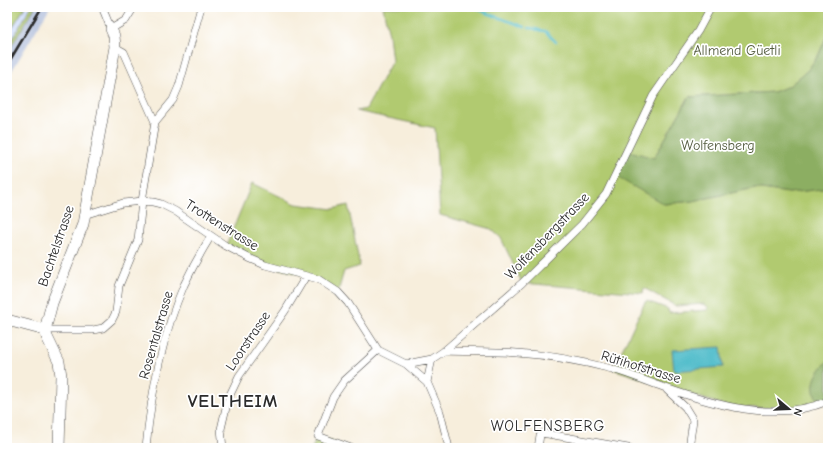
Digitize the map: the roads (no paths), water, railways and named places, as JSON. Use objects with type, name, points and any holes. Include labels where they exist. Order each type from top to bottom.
[{"type":"street","name":"Bachtelstrasse","points":[[45,330],[52,303],[77,240],[84,215],[115,48],[114,36],[102,7]]},
{"type":"street","points":[[111,29],[126,20],[134,7]]},
{"type":"street","points":[[7,320],[45,330],[93,330],[103,328],[112,320],[116,312],[119,286],[138,240],[142,201],[155,122],[174,100],[201,7]]},
{"type":"street","name":"Wolfensbergstrasse","points":[[432,359],[444,351],[522,283],[582,224],[606,194],[652,96],[698,31],[711,7]]},
{"type":"street","points":[[115,48],[124,52],[155,122]]},
{"type":"street","name":"Trottenstrasse","points":[[84,215],[113,205],[142,201],[161,204],[249,258],[265,265],[318,279],[338,292],[348,303],[378,350]]},
{"type":"street","name":"Rosentalstrasse","points":[[146,448],[152,395],[171,319],[192,267],[211,236]]},
{"type":"street","name":"Loorstrasse","points":[[223,448],[221,429],[228,399],[239,376],[285,311],[306,276]]},
{"type":"street","points":[[45,330],[59,362],[60,369],[59,448]]},
{"type":"street","points":[[350,448],[318,436],[333,397],[344,381],[378,350],[406,364],[427,382],[440,412],[449,448]]},
{"type":"street","name":"Rütihofstrasse","points":[[444,351],[516,353],[545,356],[613,370],[698,399],[728,407],[764,411],[801,409],[828,401]]},
{"type":"street","points":[[406,364],[432,359],[427,382]]},
{"type":"street","points":[[666,388],[685,407],[693,420],[689,448]]},
{"type":"street","points":[[538,448],[540,434],[542,433],[612,447],[628,448]]},
{"type":"street","points":[[7,447],[11,448]]},
{"type":"water","points":[[721,347],[723,367],[674,371],[672,350]]},
{"type":"waterway","points":[[475,7],[484,12],[525,27]]},
{"type":"waterway","points":[[529,28],[545,31],[556,42]]},
{"type":"railway","points":[[7,65],[42,7]]},
{"type":"district","name":"VELTHEIM","points":[[233,401]]},
{"type":"district","name":"WOLFENSBERG","points":[[548,426]]},
{"type":"park label","name":"Allmend Güetli","points":[[737,50]]},
{"type":"park label","name":"Wolfensberg","points":[[718,145]]}]
